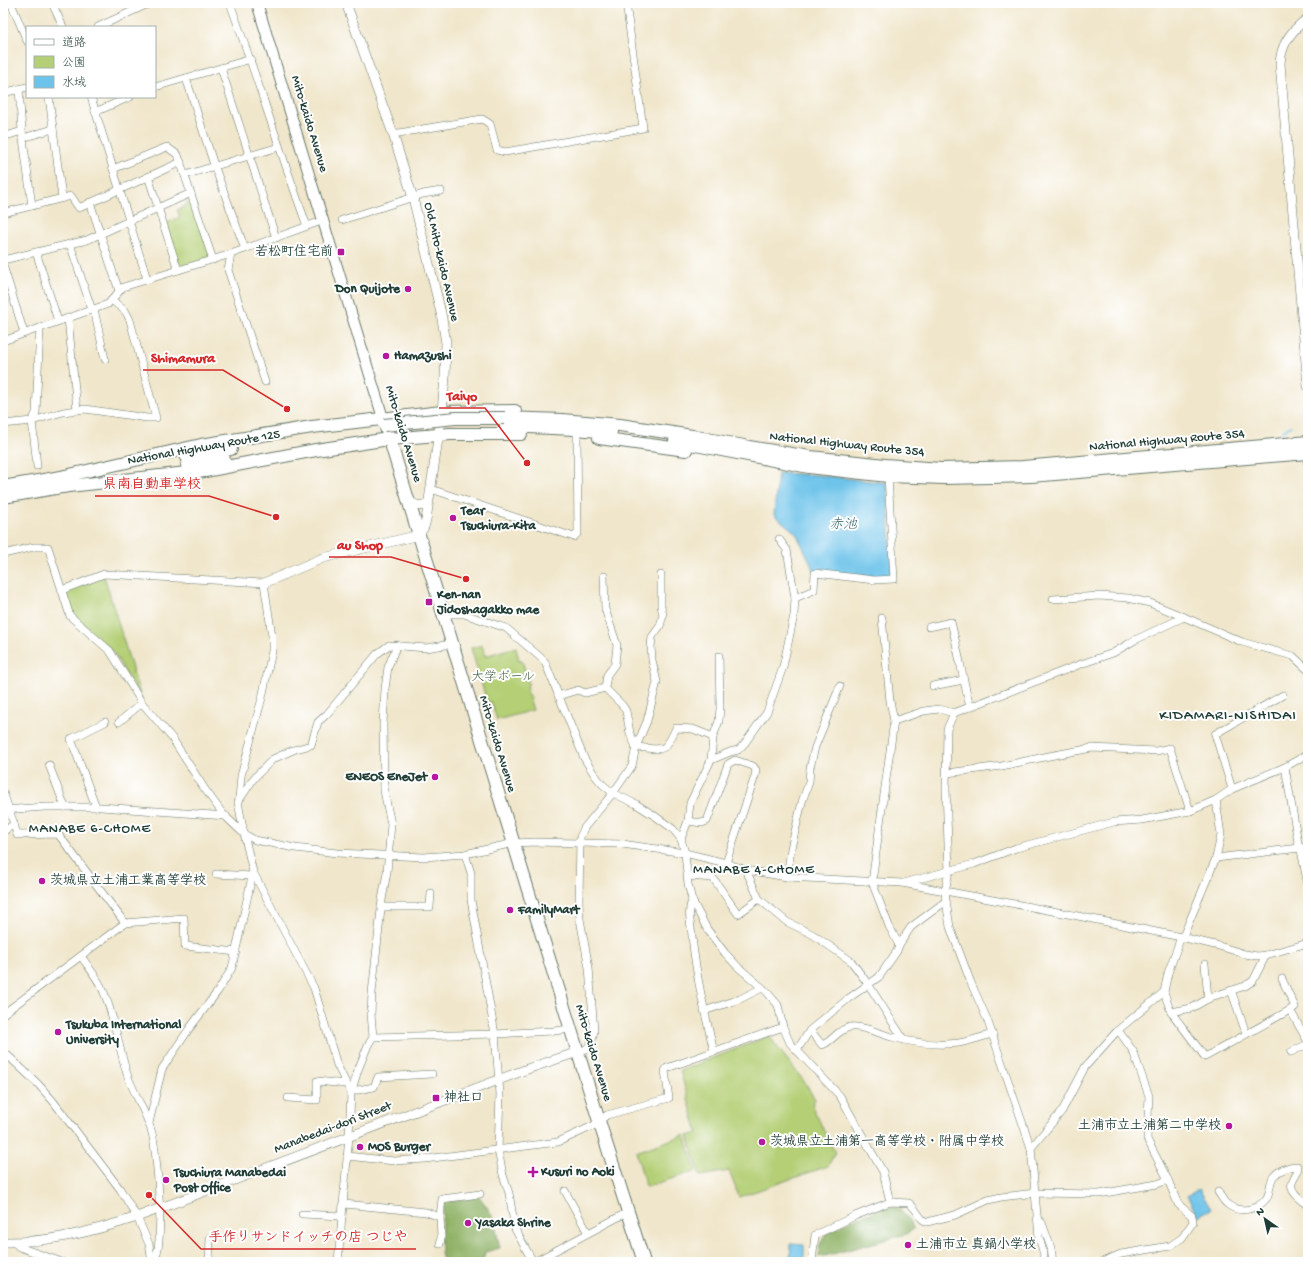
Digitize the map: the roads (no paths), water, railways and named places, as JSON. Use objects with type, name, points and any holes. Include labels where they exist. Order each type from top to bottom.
[{"type":"highway","points":[[62,482],[205,470],[316,450],[442,412],[550,412],[620,417],[678,426],[754,442],[809,462]]},
{"type":"highway","name":"National Highway Route 354","points":[[386,428],[456,418],[505,422],[569,420],[620,425],[692,436],[749,447],[809,462],[888,476],[944,478],[1031,476],[1308,458]]},
{"type":"highway","points":[[62,482],[201,445],[312,427],[386,428],[438,435],[486,434],[577,436],[673,448],[751,463],[809,462]]},
{"type":"highway","name":"National Highway Route 125","points":[[3,497],[62,482],[386,428]]},
{"type":"highway","name":"Mito-kaido Avenue","points":[[386,428],[598,1121],[644,1262]]},
{"type":"highway","name":"National Highway Route 354","points":[[809,462],[941,469],[982,469],[1023,467],[1308,442]]},
{"type":"highway","name":"National Highway Route 125","points":[[3,487],[62,482]]},
{"type":"main road","name":"Mito-kaido Avenue","points":[[257,3],[386,428]]},
{"type":"street","points":[[11,3],[26,39]]},
{"type":"street","points":[[52,3],[63,26]]},
{"type":"street","points":[[100,26],[150,3]]},
{"type":"street","points":[[230,3],[251,60],[278,147],[307,226]]},
{"type":"street","name":"Old Mito-kaido Avenue","points":[[346,3],[393,134],[413,198],[441,313],[446,343],[442,412],[424,527],[419,535]]},
{"type":"street","points":[[393,134],[482,119],[490,124],[497,150],[505,152],[643,128],[626,3]]},
{"type":"street","points":[[1308,18],[1297,26],[1290,34],[1280,55],[1308,386]]},
{"type":"street","points":[[156,87],[251,60]]},
{"type":"street","points":[[221,68],[276,238]]},
{"type":"street","points":[[186,78],[214,165],[245,249]]},
{"type":"street","points":[[4,90],[26,87]]},
{"type":"street","points":[[19,89],[22,134],[32,206]]},
{"type":"street","points":[[49,98],[62,198]]},
{"type":"street","points":[[90,98],[147,279]]},
{"type":"street","points":[[95,112],[128,98]]},
{"type":"street","points":[[3,137],[52,129]]},
{"type":"street","points":[[113,169],[167,147],[178,155],[213,260]]},
{"type":"street","points":[[185,174],[278,147]]},
{"type":"street","points":[[3,213],[71,196],[78,208],[181,162]]},
{"type":"street","points":[[148,176],[178,270]]},
{"type":"street","points":[[342,220],[441,191]]},
{"type":"street","points":[[3,260],[87,240],[191,193]]},
{"type":"street","points":[[90,202],[119,291]]},
{"type":"street","points":[[3,341],[108,304],[123,286],[213,260],[324,220]]},
{"type":"street","points":[[70,244],[93,309],[105,359]]},
{"type":"street","points":[[36,252],[58,321]]},
{"type":"street","points":[[231,254],[228,270],[265,382]]},
{"type":"street","points":[[3,265],[24,334]]},
{"type":"street","points":[[3,424],[32,421],[77,410],[90,409],[147,418],[156,418],[130,320],[126,312],[112,300]]},
{"type":"street","points":[[68,318],[77,410]]},
{"type":"street","points":[[37,466],[32,421],[36,413],[40,328]]},
{"type":"street","points":[[431,489],[574,537],[578,533],[577,436]]},
{"type":"street","points":[[795,598],[814,590],[815,573],[874,580],[894,580],[888,476]]},
{"type":"street","points":[[408,500],[421,506],[428,504]]},
{"type":"street","points":[[62,590],[104,574],[264,583],[323,558],[419,535]]},
{"type":"street","points":[[711,760],[738,750],[745,743],[767,712],[783,667],[794,615],[795,598],[787,550],[779,539]]},
{"type":"street","points":[[3,554],[34,547],[48,547],[70,616],[110,651],[142,703],[172,738],[204,788],[226,816],[244,834],[256,840],[295,848],[337,853],[424,857],[465,854],[514,843],[622,844],[685,853],[726,863],[746,870],[787,877],[902,883],[1182,937],[1257,956],[1266,955],[1308,943]]},
{"type":"street","points":[[578,1052],[586,1049],[590,1044],[594,1031],[589,968],[579,911],[580,837],[584,828],[613,794],[632,766],[636,747],[647,721],[657,682],[652,660],[651,647],[652,637],[660,626],[663,615],[661,606],[661,575]]},
{"type":"street","points":[[604,576],[605,609],[616,646],[615,664],[607,675],[605,688]]},
{"type":"street","points":[[264,583],[272,636],[272,651],[262,698],[241,776],[238,802],[252,874],[314,988],[337,1065],[351,1092]]},
{"type":"street","points":[[1053,599],[1099,596],[1128,598],[1150,603],[1242,642],[1293,656],[1308,670]]},
{"type":"street","points":[[443,614],[464,614],[510,631],[545,662],[584,758],[594,774],[613,794],[636,804],[655,816],[672,829],[681,840],[685,853],[688,884],[692,900],[707,929],[725,953],[738,967],[762,988],[778,1005],[783,1027],[790,1043],[840,1096],[883,1172],[890,1202]]},
{"type":"street","points":[[894,721],[924,711],[940,709],[954,713],[1113,653],[1135,640],[1184,617]]},
{"type":"street","points":[[882,618],[890,701],[894,721],[872,882],[889,926],[899,945]]},
{"type":"street","points":[[929,627],[951,622],[959,651],[963,680],[970,707]]},
{"type":"street","points":[[238,802],[254,778],[273,759],[293,750],[311,745],[318,722],[327,714],[376,654],[389,645],[426,648],[452,644]]},
{"type":"street","points":[[338,1262],[344,1204],[351,1092],[363,1057],[373,1037],[371,1014],[381,906],[391,824],[384,791],[384,689],[388,667],[397,645]]},
{"type":"street","points":[[681,840],[688,820],[690,803],[711,760],[712,737],[719,721],[720,708],[719,656]]},
{"type":"street","points":[[933,686],[963,680]]},
{"type":"street","points":[[787,877],[790,848],[809,782],[815,747],[840,686]]},
{"type":"street","points":[[558,696],[578,690],[585,693],[605,688]]},
{"type":"street","points":[[605,688],[626,711],[630,734],[636,747]]},
{"type":"street","points":[[1232,789],[1215,734],[1283,695]]},
{"type":"street","points":[[119,722],[142,703]]},
{"type":"street","points":[[954,713],[948,729],[947,773],[949,871],[944,892],[950,927],[992,1034],[1031,1148],[1039,1220],[1039,1237],[1044,1255],[1042,1262]]},
{"type":"street","points":[[96,807],[71,739],[105,722]]},
{"type":"street","points":[[636,747],[662,749],[669,744],[676,728],[693,729],[712,737]]},
{"type":"street","points":[[947,773],[1002,766],[1092,748],[1156,751],[1170,748],[1190,811]]},
{"type":"street","points":[[902,883],[974,864],[1016,848],[1107,824],[1148,819],[1190,811],[1216,800],[1232,789],[1285,767],[1308,754]]},
{"type":"street","points":[[688,820],[702,823],[707,821],[728,764],[735,760],[753,766],[756,770],[755,776],[726,863]]},
{"type":"street","points":[[48,765],[65,807]]},
{"type":"street","points":[[1285,767],[1299,848],[1302,850],[1308,886]]},
{"type":"street","points":[[3,792],[6,809],[14,824],[17,836],[58,834],[125,923]]},
{"type":"street","points":[[1216,800],[1221,835],[1216,858],[1168,973],[1164,992],[1171,1012],[1205,1057],[1295,1007],[1282,979]]},
{"type":"street","points":[[6,809],[96,807],[226,816]]},
{"type":"street","points":[[3,832],[14,824]]},
{"type":"street","points":[[1216,858],[1308,847]]},
{"type":"street","points":[[465,854],[471,873],[471,900],[495,1034],[500,1094],[498,1150],[503,1175],[509,1194],[515,1229],[534,1262],[628,1212]]},
{"type":"street","points":[[746,870],[759,899],[787,922],[812,934],[851,961],[868,984],[904,1040]]},
{"type":"street","points":[[216,874],[252,874]]},
{"type":"street","points":[[149,1123],[162,1068],[218,991],[232,968],[252,874]]},
{"type":"street","points":[[688,876],[713,878],[738,914],[759,899]]},
{"type":"street","points":[[381,906],[430,907],[430,893]]},
{"type":"street","points":[[692,900],[689,909],[694,962],[714,1052]]},
{"type":"street","points":[[797,1050],[810,1030],[849,998],[879,977],[911,927],[946,902]]},
{"type":"street","points":[[3,1014],[125,923],[184,918],[185,946],[236,952]]},
{"type":"street","points":[[1171,1012],[1192,1008],[1208,999],[1245,986],[1253,981],[1266,955]]},
{"type":"street","points":[[81,956],[105,994],[128,1074],[149,1123],[156,1157],[160,1208],[158,1247],[156,1260],[152,1262]]},
{"type":"street","points":[[1205,964],[1208,999]]},
{"type":"street","points":[[704,1011],[740,999],[762,988]]},
{"type":"street","points":[[1230,990],[1246,1034]]},
{"type":"street","points":[[1031,1148],[1062,1111],[1085,1067],[1118,1030],[1164,992]]},
{"type":"street","points":[[1290,1010],[1308,1043],[1291,1052]]},
{"type":"street","points":[[347,1156],[394,1161],[425,1159],[558,1142],[593,1126],[608,1115],[669,1098],[665,1071],[667,1068],[783,1027]]},
{"type":"street","points":[[810,1030],[822,1045],[837,1033],[850,1027],[868,1030],[904,1040],[929,1044],[951,1044],[992,1034]]},
{"type":"street","points":[[373,1037],[495,1034],[571,1029]]},
{"type":"street","points":[[1102,1262],[1121,1254],[1170,1246],[1182,1238],[1193,1222],[1192,1216],[1178,1204],[1168,1180],[1147,1139],[1149,1096],[1133,1051],[1118,1030]]},
{"type":"street","points":[[3,1051],[38,1084],[53,1101],[117,1184],[137,1217],[149,1244],[152,1262]]},
{"type":"street","name":"Manabedai-dori Street","points":[[3,1242],[71,1236],[137,1217],[498,1080],[565,1055],[578,1052]]},
{"type":"street","points":[[351,1092],[374,1087],[378,1077],[432,1074]]},
{"type":"street","points":[[288,1098],[317,1100],[317,1081],[346,1084]]},
{"type":"street","points":[[1218,1192],[1228,1205],[1242,1210],[1251,1209],[1266,1199],[1275,1175],[1292,1166],[1296,1166],[1298,1168],[1291,1184],[1291,1188],[1308,1205]]},
{"type":"street","points":[[812,1262],[815,1235],[855,1216],[890,1202],[909,1203],[922,1220],[927,1222],[955,1215],[988,1200],[1036,1193],[1099,1194],[1157,1184],[1168,1180]]},
{"type":"street","points":[[565,1191],[588,1233]]},
{"type":"street","points":[[440,1244],[442,1199],[480,1194]]},
{"type":"street","points":[[344,1204],[426,1212],[440,1217]]},
{"type":"street","points":[[302,1214],[342,1216]]},
{"type":"street","points":[[1039,1220],[1042,1223],[1051,1248],[1053,1262]]},
{"type":"street","points":[[209,1262],[210,1238]]},
{"type":"street","points":[[14,1242],[19,1247],[62,1262]]},
{"type":"water","name":"赤池","points":[[778,473],[818,475],[887,483],[893,578],[815,572],[796,533],[774,515]]},
{"type":"water","points":[[1199,1189],[1211,1209],[1198,1216],[1187,1196]]},
{"type":"water","points":[[791,1244],[804,1245],[804,1262],[790,1262]]},
{"type":"waterway","points":[[1281,432],[1291,426]]},
{"type":"place","name":"若松町住宅前","points":[[341,252]]},
{"type":"place","name":"Don Quijote","points":[[408,289]]},
{"type":"place","name":"Hamazushi","points":[[386,356]]},
{"type":"place","name":"Shimamura","points":[[287,409]]},
{"type":"place","name":"Taiyo","points":[[527,463]]},
{"type":"place","name":"県南自動車学校","points":[[276,517]]},
{"type":"place","name":"Tear Tsuchiura-Kita","points":[[453,518]]},
{"type":"place","name":"au Shop","points":[[466,579]]},
{"type":"place","name":"Ken-nan Jidoshagakko mae","points":[[429,602]]},
{"type":"place","name":"ENEOS EneJet","points":[[435,777]]},
{"type":"place","name":"茨城県立土浦工業高等学校","points":[[42,881]]},
{"type":"place","name":"FamilyMart","points":[[510,910]]},
{"type":"place","name":"Tsukuba International University","points":[[58,1032]]},
{"type":"place","name":"神社口","points":[[436,1098]]},
{"type":"place","name":"土浦市立土浦第二中学校","points":[[1229,1126]]},
{"type":"place","name":"茨城県立土浦第一高等学校・附属中学校","points":[[762,1142]]},
{"type":"place","name":"MOS Burger","points":[[360,1147]]},
{"type":"place","name":"Kusuri no Aoki","points":[[533,1172]]},
{"type":"place","name":"Tsuchiura Manabedai Post Office","points":[[166,1180]]},
{"type":"place","name":"手作りサンドイッチの店 つじや","points":[[149,1195]]},
{"type":"place","name":"Yasaka Shrine","points":[[468,1223]]},
{"type":"place","name":"土浦市立 真鍋小学校","points":[[908,1245]]},
{"type":"district","name":"KIDAMARI-NISHIDAI","points":[[1228,716]]},
{"type":"district","name":"MANABE 6-CHOME","points":[[90,829]]},
{"type":"district","name":"MANABE 4-CHOME","points":[[754,870]]},
{"type":"park label","name":"大学ボール","points":[[503,677]]}]
